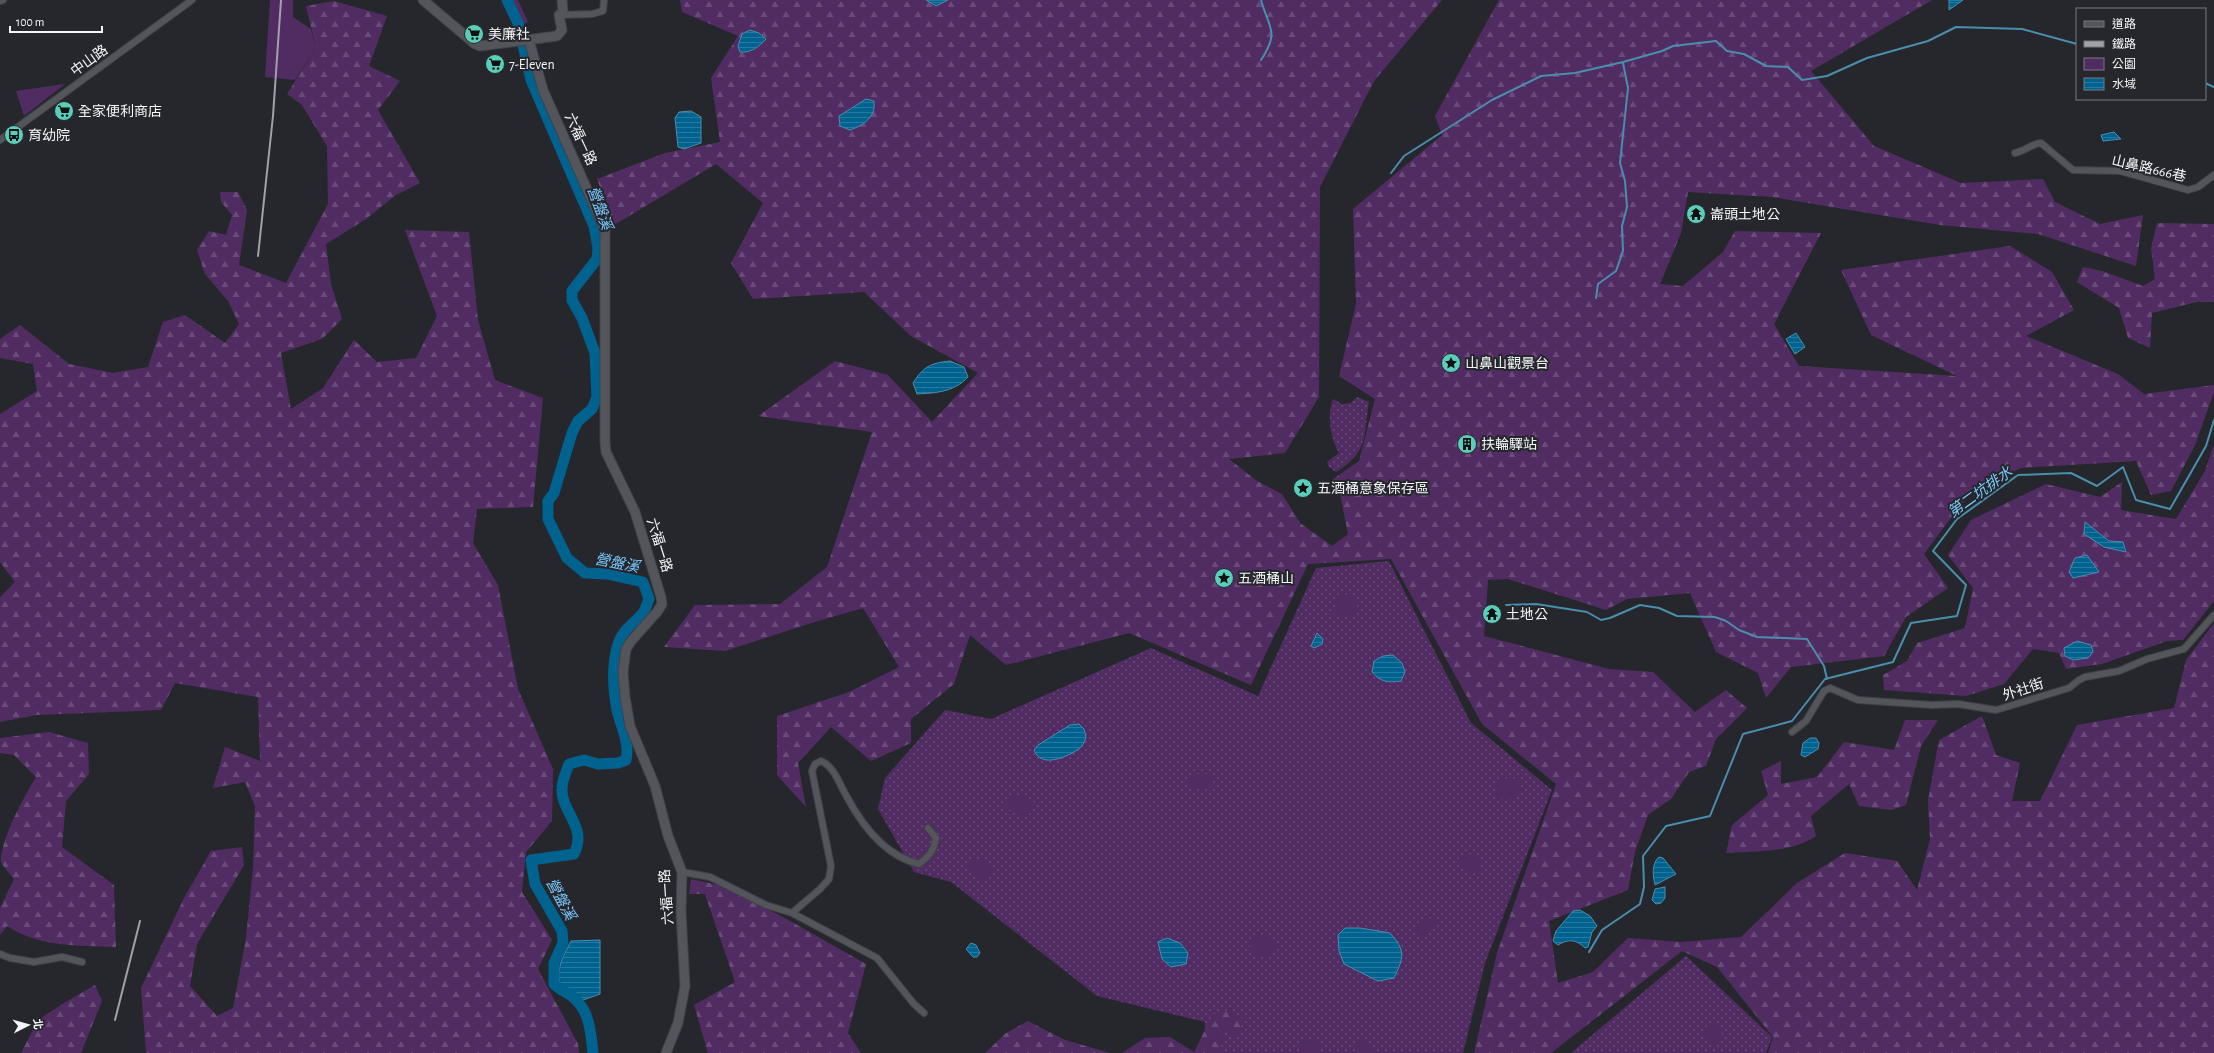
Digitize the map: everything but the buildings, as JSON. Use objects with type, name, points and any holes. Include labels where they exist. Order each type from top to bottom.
[{"type":"street","name":"中山路","points":[[0,140],[192,0]]},
{"type":"street","points":[[423,0],[475,44],[480,46],[557,36],[562,30],[559,15],[562,12],[562,0]]},
{"type":"street","points":[[559,15],[592,14],[603,11],[604,0]]},
{"type":"street","name":"六福一路","points":[[529,40],[543,90],[605,230],[604,442],[606,452],[635,512],[662,604],[626,649],[623,672],[625,697],[630,726],[655,786],[668,836],[682,872],[681,912],[685,986],[678,1023],[666,1053]]},
{"type":"street","name":"山鼻路666巷","points":[[2015,153],[2026,151],[2035,144],[2041,143],[2073,170],[2120,171],[2188,190],[2198,187],[2214,175]]},
{"type":"street","name":"外社街","points":[[1792,732],[1806,721],[1824,690],[1830,688],[1858,700],[1932,705],[1958,704],[1996,710],[2016,706],[2070,688],[2085,677],[2119,671],[2147,659],[2184,649],[2214,615]]},
{"type":"street","points":[[792,913],[820,890],[829,879],[831,866],[812,771],[815,764],[821,761],[830,765],[868,830],[885,848],[902,860],[919,864],[930,855],[935,846],[936,838],[928,828]]},
{"type":"street","points":[[682,872],[710,877],[766,905],[792,913],[876,958],[924,1014]]},
{"type":"street","points":[[0,954],[10,958],[34,962],[62,957],[82,962]]},
{"type":"green space","points":[[270,0],[293,0],[293,17],[311,29],[316,48],[295,80],[265,77]]},
{"type":"green space","points":[[508,0],[518,0],[528,22],[519,26]]},
{"type":"green space","points":[[680,0],[1442,0],[1374,81],[1320,187],[1319,397],[1285,453],[1229,459],[1257,481],[1282,494],[1300,523],[1332,546],[1348,534],[1340,494],[1332,480],[1359,461],[1375,399],[1339,376],[1356,304],[1353,209],[1442,135],[1435,116],[1499,0],[1932,0],[1811,71],[1874,146],[1961,183],[2043,179],[2055,202],[2100,224],[2143,215],[2136,266],[2038,234],[1940,225],[1772,197],[1688,192],[1681,233],[1660,284],[1683,286],[1723,252],[1735,231],[1821,233],[1774,324],[1799,366],[1957,376],[1871,335],[1841,270],[2010,246],[2052,272],[2074,310],[2026,336],[2118,374],[2144,394],[2214,385],[2214,392],[2195,445],[2171,491],[2151,495],[2136,461],[2021,468],[1971,491],[1924,554],[1948,588],[1906,617],[1884,656],[1791,667],[1766,698],[1758,673],[1716,652],[1690,593],[1627,599],[1606,610],[1508,579],[1488,580],[1484,636],[1609,669],[1653,672],[1695,712],[1726,690],[1747,708],[1716,739],[1706,766],[1689,772],[1671,799],[1648,815],[1635,852],[1628,890],[1549,921],[1558,983],[1593,972],[1628,938],[1681,942],[1741,937],[1797,883],[1845,853],[1897,861],[1917,890],[1930,839],[1928,800],[1939,740],[1982,716],[1996,755],[2020,763],[2012,801],[2040,801],[2077,725],[2174,708],[2186,660],[2214,623],[2214,1053],[1768,1053],[1773,1037],[1717,967],[1682,951],[1551,1053],[1474,1053],[1497,953],[1556,784],[1482,724],[1391,559],[1308,564],[1251,685],[1129,633],[1006,665],[970,635],[954,684],[911,719],[911,743],[871,761],[831,727],[798,763],[806,807],[777,775],[777,716],[849,692],[899,667],[863,608],[725,651],[664,647],[695,605],[780,604],[827,567],[872,432],[758,416],[835,361],[888,375],[932,422],[978,373],[911,336],[864,292],[753,299],[731,263],[763,203],[716,164],[614,225],[597,179],[665,153],[720,142],[711,78],[738,36],[682,12]]},
{"type":"green space","points":[[334,1],[387,16],[369,66],[400,81],[378,110],[420,183],[396,195],[366,219],[326,244],[331,284],[342,319],[322,339],[281,353],[291,409],[323,388],[354,340],[377,362],[416,358],[437,316],[405,230],[469,232],[478,320],[495,380],[543,398],[533,507],[477,509],[473,543],[498,585],[518,689],[553,769],[552,821],[526,852],[522,892],[552,940],[538,969],[578,1044],[579,1053],[146,1053],[141,988],[184,898],[211,851],[242,847],[244,865],[197,944],[190,986],[217,1016],[233,1008],[246,938],[253,868],[255,806],[245,782],[213,788],[225,747],[260,761],[258,697],[175,683],[161,710],[37,715],[0,722],[0,597],[15,582],[0,562],[0,414],[37,391],[33,364],[0,358],[0,339],[20,325],[69,364],[113,373],[148,367],[163,322],[185,315],[225,343],[239,324],[228,301],[205,274],[197,250],[209,231],[226,235],[232,215],[221,202],[220,192],[238,192],[247,210],[239,265],[286,283],[328,204],[327,146],[302,105],[287,94],[316,48],[306,6]]},
{"type":"green space","points":[[65,84],[24,116],[16,91]]},
{"type":"green space","points":[[2157,223],[2214,224],[2214,302],[2197,302],[2152,313],[2150,348],[2128,338],[2119,308],[2077,282],[2083,267],[2102,271],[2143,286],[2155,279],[2151,248]]},
{"type":"green space","points":[[1357,397],[1369,402],[1363,443],[1354,457],[1336,472],[1329,467],[1327,462],[1339,453],[1333,440],[1330,426],[1331,406],[1333,399],[1342,404],[1351,403]]},
{"type":"green space","points":[[2214,444],[2214,601],[2183,640],[2167,641],[2102,664],[2066,669],[2059,653],[2033,649],[2004,684],[1966,696],[1884,690],[1883,675],[1907,661],[1917,643],[1965,628],[1973,588],[1948,555],[1971,520],[2046,484],[2100,497],[2122,482],[2121,510],[2176,519],[2205,471]]},
{"type":"green space","points":[[1389,561],[1471,723],[1552,790],[1485,963],[1463,1053],[1204,1053],[1205,1022],[1097,996],[951,882],[914,872],[878,809],[885,778],[945,710],[991,719],[1151,648],[1258,696],[1316,568]]},
{"type":"green space","points":[[1351,594],[1358,599],[1358,605],[1353,614],[1342,617],[1334,615],[1333,609],[1341,595]]},
{"type":"green space","points":[[1905,720],[1938,720],[1921,746],[1906,805],[1891,810],[1859,806],[1849,784],[1811,816],[1816,836],[1806,842],[1796,846],[1773,850],[1726,853],[1732,825],[1768,795],[1761,771],[1781,761],[1781,784],[1817,777],[1844,742],[1894,750]]},
{"type":"green space","points":[[49,732],[88,743],[89,774],[66,801],[62,847],[114,885],[116,947],[46,942],[20,933],[7,926],[0,935],[0,908],[14,879],[1,862],[4,842],[14,818],[36,777],[14,755],[0,753],[0,738]]},
{"type":"green space","points":[[1192,774],[1207,774],[1213,779],[1213,784],[1207,789],[1190,789],[1187,781]]},
{"type":"green space","points":[[1513,778],[1521,783],[1522,790],[1515,798],[1504,799],[1497,796],[1495,789],[1503,779]]},
{"type":"green space","points":[[1012,795],[1031,799],[1036,804],[1031,813],[1023,816],[1008,809],[1004,804]]},
{"type":"green space","points":[[1471,854],[1478,857],[1481,864],[1478,871],[1471,874],[1464,871],[1461,864],[1464,857]]},
{"type":"green space","points":[[981,859],[991,868],[991,874],[984,879],[976,877],[968,870],[971,860]]},
{"type":"green space","points":[[691,879],[723,886],[792,922],[866,964],[848,1033],[861,1053],[708,1053],[694,1005],[735,982],[705,894],[689,894]]},
{"type":"green space","points":[[1429,918],[1435,920],[1435,925],[1427,934],[1421,937],[1416,935],[1418,928]]},
{"type":"green space","points":[[1260,934],[1271,937],[1277,944],[1272,956],[1258,956],[1250,948],[1251,939]]},
{"type":"green space","points":[[1686,956],[1772,1037],[1766,1053],[1571,1053]]},
{"type":"green space","points":[[95,985],[102,1001],[81,1053],[21,1053],[38,1020]]},
{"type":"green space","points":[[1232,1011],[1244,1019],[1237,1038],[1224,1031],[1220,1053],[1122,1053],[1145,1038],[1170,1037],[1194,1052],[1213,1014]]},
{"type":"green space","points":[[1028,1021],[1065,1040],[1110,1053],[985,1053],[1006,1033]]},
{"type":"green space","points":[[1717,1024],[1722,1029],[1722,1038],[1715,1044],[1708,1043],[1705,1034],[1710,1027]]},
{"type":"green space","points":[[1304,1038],[1316,1041],[1319,1046],[1317,1053],[1300,1052],[1299,1043]]},
{"type":"green space","points":[[1356,1040],[1366,1041],[1372,1047],[1371,1053],[1354,1053]]},
{"type":"water","points":[[926,0],[948,0],[936,6]]},
{"type":"water","points":[[1949,0],[1963,0],[1949,10]]},
{"type":"water","points":[[750,30],[759,33],[766,39],[761,45],[748,52],[740,52],[738,46],[742,34]]},
{"type":"water","points":[[866,99],[874,101],[873,112],[868,120],[860,126],[850,130],[840,126],[839,116]]},
{"type":"water","points":[[691,111],[701,117],[701,143],[684,149],[678,147],[675,118],[679,112]]},
{"type":"water","points":[[2114,132],[2121,139],[2103,141],[2101,135]]},
{"type":"water","points":[[1796,333],[1805,347],[1795,354],[1786,339]]},
{"type":"water","points":[[950,361],[964,367],[968,377],[963,382],[951,389],[917,394],[913,383],[928,366]]},
{"type":"water","points":[[2085,522],[2109,541],[2123,542],[2126,552],[2104,547],[2084,534]]},
{"type":"water","points":[[2087,555],[2099,572],[2073,578],[2069,572],[2075,558]]},
{"type":"water","points":[[1317,633],[1323,639],[1322,644],[1314,648],[1311,646]]},
{"type":"water","points":[[2077,641],[2091,645],[2093,652],[2088,658],[2073,660],[2065,656],[2064,648]]},
{"type":"water","points":[[1393,655],[1402,663],[1405,672],[1401,681],[1389,682],[1378,678],[1372,672],[1374,661],[1383,656]]},
{"type":"water","points":[[1079,724],[1084,729],[1086,737],[1080,748],[1069,755],[1055,760],[1042,759],[1037,756],[1034,750],[1038,745],[1070,725]]},
{"type":"water","points":[[1810,738],[1816,738],[1819,743],[1818,749],[1805,757],[1801,755],[1803,743]]},
{"type":"water","points":[[1659,857],[1663,858],[1676,874],[1655,885],[1653,874],[1654,867],[1656,860]]},
{"type":"water","points":[[1665,887],[1665,898],[1661,903],[1656,904],[1652,900],[1655,889]]},
{"type":"water","points":[[1580,910],[1590,916],[1597,926],[1592,932],[1588,947],[1585,948],[1582,945],[1572,941],[1558,945],[1553,941],[1556,931],[1573,911]]},
{"type":"water","points":[[1345,928],[1360,928],[1390,933],[1399,945],[1402,954],[1400,965],[1394,978],[1378,981],[1344,964],[1339,951],[1338,935]]},
{"type":"water","points":[[1167,938],[1180,943],[1188,953],[1186,964],[1171,967],[1162,959],[1158,942]]},
{"type":"water","points":[[600,940],[600,994],[583,1000],[560,985],[559,973],[561,962],[571,941]]},
{"type":"water","points":[[971,943],[976,945],[980,953],[977,957],[973,957],[966,949]]},
{"type":"waterway","name":"營盤溪","points":[[507,0],[518,23],[531,80],[594,226],[598,248],[597,259],[572,291],[572,300],[582,318],[595,353],[597,397],[592,409],[578,421],[572,433],[554,493],[548,501],[548,519],[567,558],[585,573],[607,574],[643,582],[649,599],[643,613],[622,635],[616,652],[614,677],[615,694],[617,710],[626,741],[626,760],[618,763],[598,764],[584,760],[569,764],[563,779],[562,789],[565,805],[573,820],[578,836],[574,854],[531,860],[535,884],[562,931],[563,943],[554,963],[554,984],[573,997],[584,1010],[589,1024],[593,1053]]},
{"type":"waterway","points":[[1261,0],[1270,24],[1271,36],[1267,50],[1261,60]]},
{"type":"waterway","points":[[1391,173],[1404,156],[1492,100],[1541,76],[1575,73],[1623,62],[1662,51],[1673,46],[1716,41],[1727,51],[1744,54],[1766,66],[1788,67],[1802,80],[1827,76],[1867,58],[1928,41],[1956,27],[2022,29],[2076,44]]},
{"type":"waterway","points":[[1596,298],[1598,284],[1616,271],[1623,251],[1622,226],[1627,207],[1625,181],[1620,163],[1628,88],[1623,63]]},
{"type":"waterway","points":[[2206,83],[2214,87]]},
{"type":"waterway","name":"第二坑排水","points":[[1589,952],[1602,930],[1640,904],[1644,887],[1643,856],[1666,826],[1710,816],[1743,734],[1792,721],[1825,679],[1893,662],[1911,623],[1957,616],[1966,585],[1933,551],[1957,519],[2018,475],[2071,473],[2097,486],[2123,467],[2136,500],[2170,509],[2206,446],[2214,420]]},
{"type":"waterway","points":[[1506,605],[1536,604],[1587,612],[1601,620],[1610,618],[1640,605],[1659,608],[1677,616],[1715,617],[1726,621],[1739,630],[1757,637],[1807,639],[1824,666],[1827,679]]},
{"type":"railway","points":[[258,256],[273,116],[281,0]]},
{"type":"railway","points":[[115,1020],[140,921]]},
{"type":"place","name":"美廉社","points":[[474,34]]},
{"type":"place","name":"7-Eleven","points":[[495,64]]},
{"type":"place","name":"全家便利商店","points":[[64,111]]},
{"type":"place","name":"育幼院","points":[[14,135]]},
{"type":"place","name":"崙頭土地公","points":[[1696,214]]},
{"type":"place","name":"山鼻山觀景台","points":[[1451,363]]},
{"type":"place","name":"扶輪驛站","points":[[1467,444]]},
{"type":"place","name":"五酒桶意象保存區","points":[[1303,488]]},
{"type":"place","name":"五酒桶山","points":[[1224,578]]},
{"type":"place","name":"土地公","points":[[1492,614]]}]
